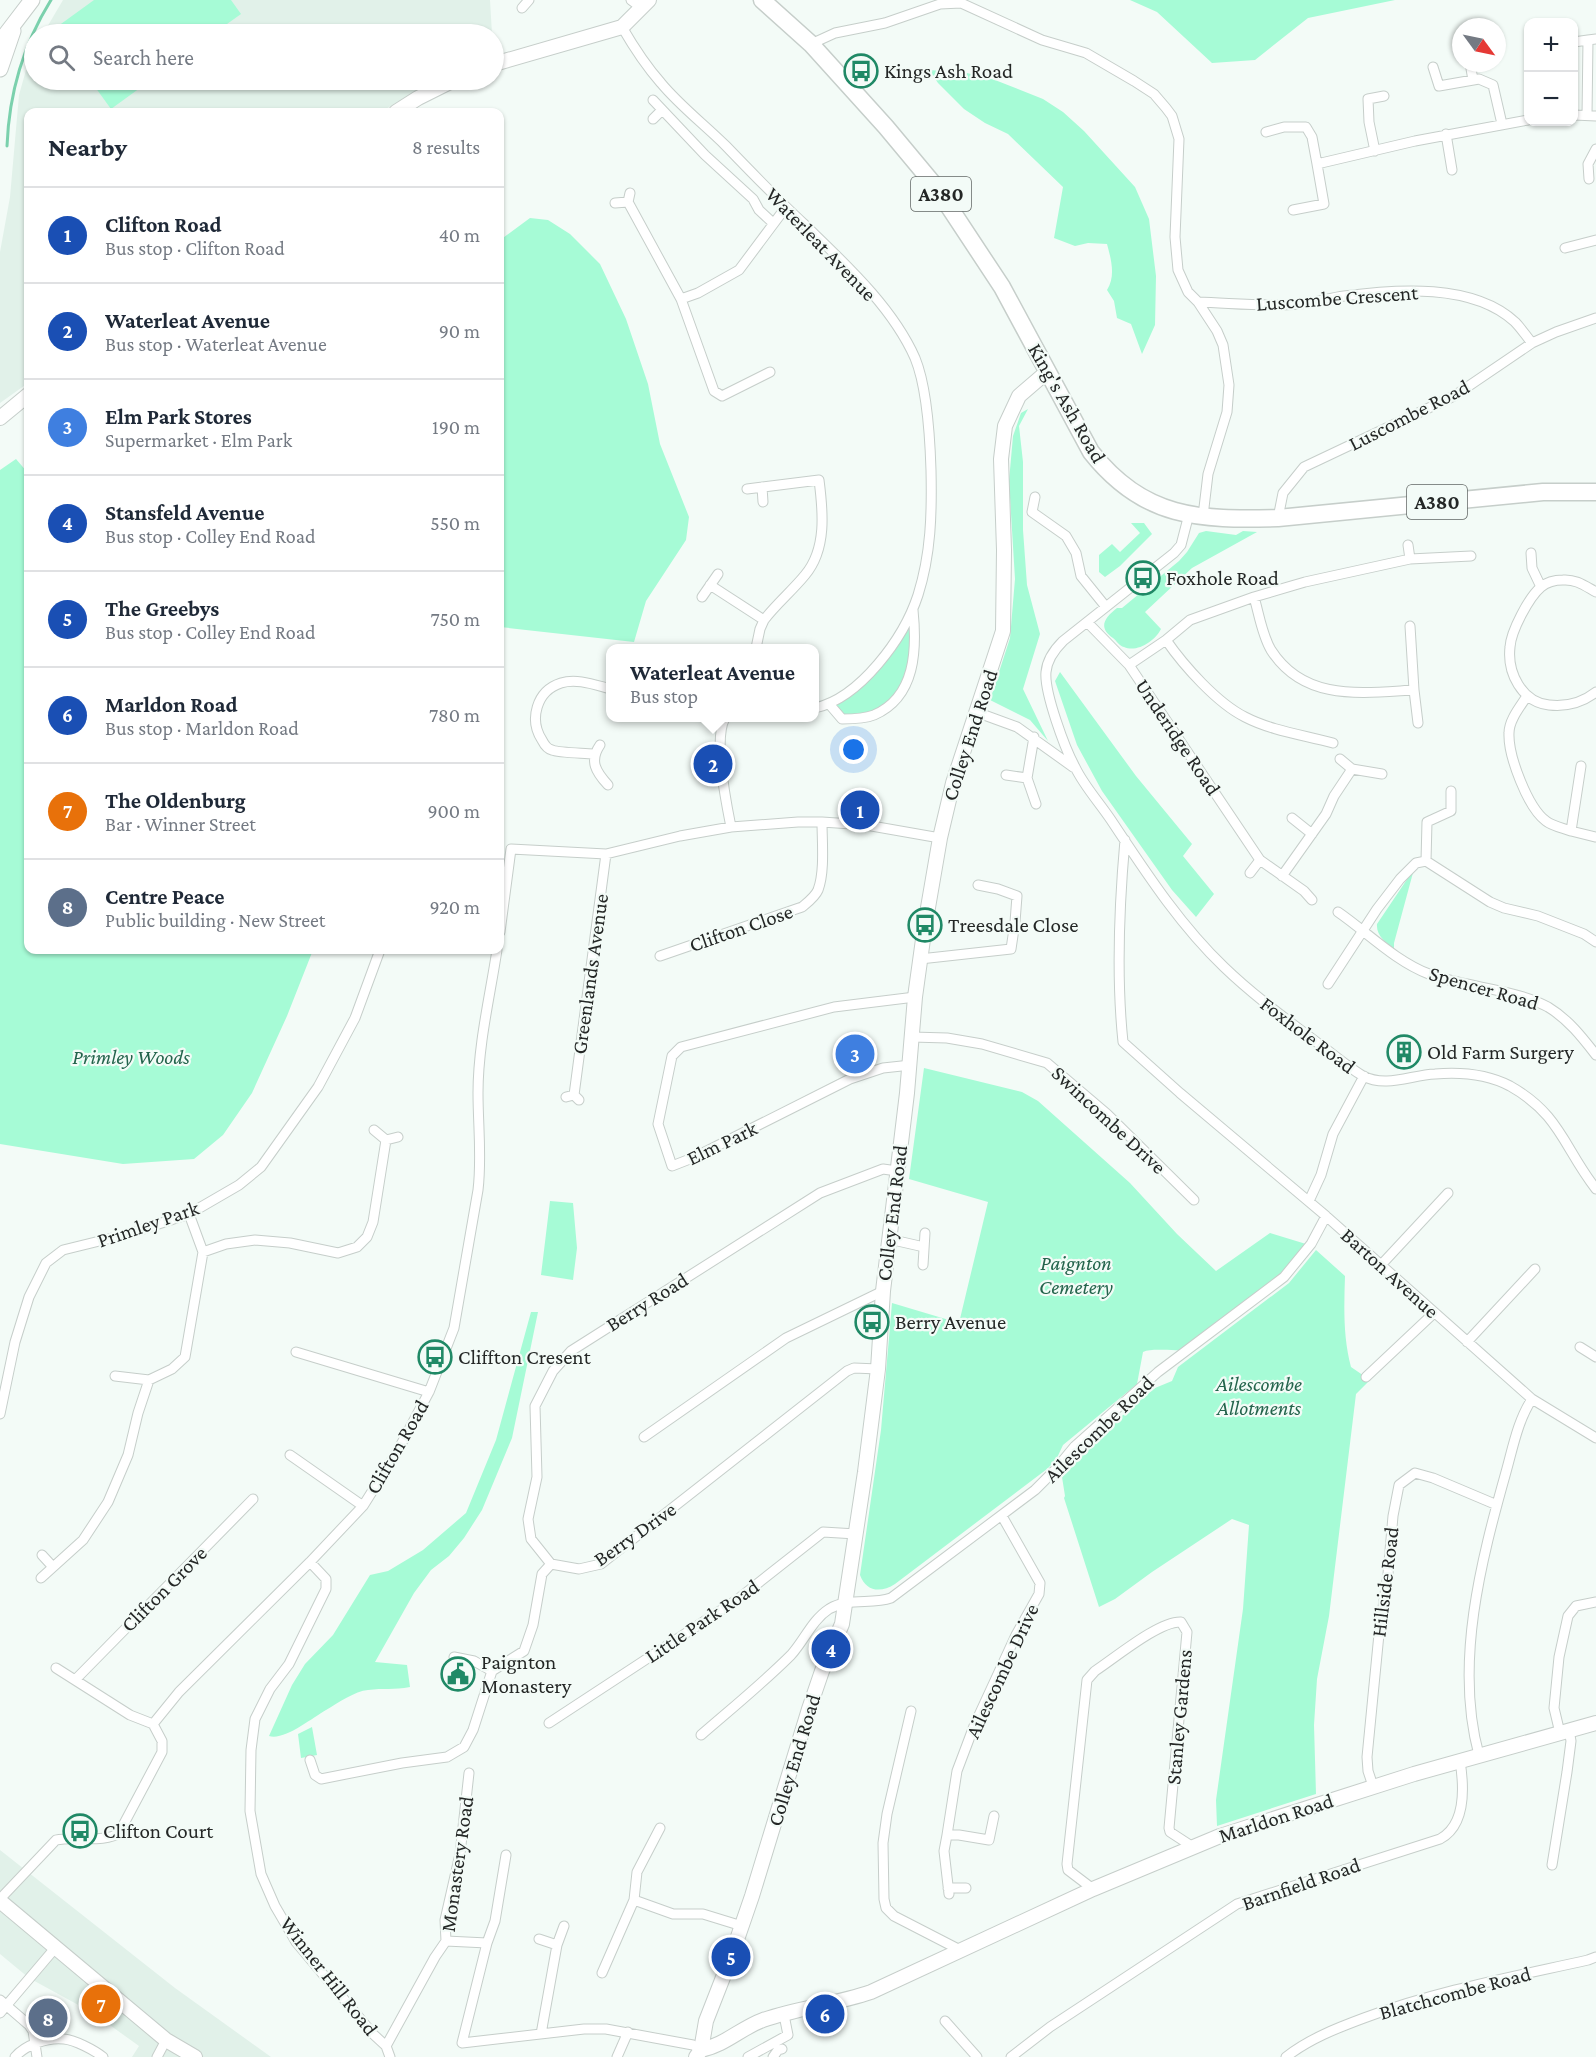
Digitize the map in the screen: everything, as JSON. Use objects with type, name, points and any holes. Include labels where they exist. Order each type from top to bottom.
[{"type":"highway","name":"King's Ash Road","points":[[762,0],[812,44],[886,127],[936,188],[1002,287],[1091,452],[1125,488],[1148,502],[1165,509],[1196,515],[1243,519],[1278,518],[1544,492],[1596,492]]},
{"type":"main road","points":[[0,42],[32,0]]},
{"type":"main road","points":[[0,69],[16,23]]},
{"type":"street","points":[[504,61],[622,27],[641,3]]},
{"type":"street","name":"Foxhole Road","points":[[812,44],[835,33],[885,23],[940,4],[961,3],[1042,40],[1086,53],[1154,94],[1167,108],[1179,139],[1175,237],[1178,270],[1188,292],[1198,302],[1217,331],[1223,345],[1229,385],[1227,412],[1196,515],[1181,545],[1056,649],[1048,663],[1045,674],[1047,689],[1075,768],[1164,898],[1222,966],[1255,995],[1364,1076],[1393,1081],[1434,1074],[1460,1074],[1494,1079],[1508,1085],[1546,1113],[1560,1131],[1596,1189]]},
{"type":"street","name":"Waterleat Avenue","points":[[622,27],[660,83],[850,268],[895,323],[914,357],[920,374],[930,452],[932,518],[925,574],[913,610],[894,643],[854,688],[830,705],[819,707]]},
{"type":"street","points":[[1592,39],[1592,115]]},
{"type":"street","points":[[1433,67],[1439,86],[1479,79],[1493,85],[1502,124]]},
{"type":"street","points":[[1472,72],[1473,80]]},
{"type":"street","points":[[403,108],[436,90]]},
{"type":"street","points":[[1375,151],[1369,122],[1368,99],[1384,96]]},
{"type":"street","points":[[653,100],[705,155],[753,199],[759,210],[773,224]]},
{"type":"street","points":[[653,119],[662,110]]},
{"type":"street","points":[[1317,164],[1446,134],[1524,121]]},
{"type":"street","points":[[1266,132],[1284,127],[1306,127],[1312,137],[1324,204],[1293,210]]},
{"type":"street","points":[[1446,134],[1452,170]]},
{"type":"street","points":[[1589,179],[1588,164],[1596,149]]},
{"type":"street","points":[[615,203],[629,198],[681,299],[714,391],[722,396],[770,372]]},
{"type":"street","points":[[681,299],[739,270],[786,207]]},
{"type":"street","points":[[1565,248],[1596,240]]},
{"type":"street","name":"Luscombe Crescent","points":[[1198,302],[1262,306],[1301,304],[1342,296],[1389,291],[1425,291],[1473,300],[1492,308],[1516,323],[1532,344]]},
{"type":"street","name":"Luscombe Road","points":[[1278,518],[1284,493],[1304,467],[1454,396],[1532,344],[1556,332],[1596,318]]},
{"type":"street","name":"Colley End Road","points":[[699,2054],[706,2021],[742,1926],[809,1709],[842,1624],[878,1369],[883,1292],[911,1065],[920,959],[940,838],[953,783],[1003,632],[1004,560],[1001,459],[1005,426],[1019,396],[1048,371]]},
{"type":"street","points":[[0,418],[24,398]]},
{"type":"street","points":[[747,489],[819,480],[822,518],[819,548],[812,565],[764,620],[757,644]]},
{"type":"street","points":[[762,487],[763,502]]},
{"type":"street","points":[[1035,497],[1032,512],[1066,536],[1076,553],[1081,576],[1106,607]]},
{"type":"street","points":[[1408,545],[1410,559]]},
{"type":"street","points":[[1531,553],[1532,568],[1541,587]]},
{"type":"street","points":[[1129,665],[1166,640],[1190,620],[1254,597],[1305,582],[1410,559],[1471,556]]},
{"type":"street","points":[[702,597],[718,574]]},
{"type":"street","points":[[1596,592],[1575,580],[1552,581],[1541,587],[1523,612],[1510,646],[1513,674],[1527,696],[1542,704],[1563,706],[1589,698],[1596,692]]},
{"type":"street","points":[[710,585],[764,620]]},
{"type":"street","points":[[1254,597],[1271,649],[1286,668],[1310,684],[1333,692],[1414,690]]},
{"type":"street","name":"Waterleat Avenue","points":[[830,705],[842,719],[860,718],[873,716],[897,698],[913,667],[915,653],[913,610]]},
{"type":"street","name":"Underidge Road","points":[[1087,622],[1129,665],[1260,860],[1304,891],[1312,900]]},
{"type":"street","points":[[1410,626],[1418,723]]},
{"type":"street","points":[[1166,640],[1201,682],[1244,717],[1333,743]]},
{"type":"street","points":[[593,754],[552,750],[540,737],[535,727],[535,718],[541,699],[560,683],[578,681],[606,688]]},
{"type":"street","points":[[1527,696],[1515,714],[1509,732],[1511,753],[1534,810],[1547,822],[1595,837]]},
{"type":"street","points":[[976,712],[1017,727],[1075,768]]},
{"type":"street","points":[[723,722],[721,729],[722,773],[731,827]]},
{"type":"street","points":[[1034,737],[1027,778],[1036,804]]},
{"type":"street","points":[[600,745],[593,754],[596,769],[608,785]]},
{"type":"street","points":[[1340,759],[1352,769],[1382,774]]},
{"type":"street","points":[[1571,831],[1581,766]]},
{"type":"street","points":[[1282,876],[1326,814],[1334,796],[1352,769]]},
{"type":"street","points":[[1006,775],[1027,778]]},
{"type":"street","points":[[1426,861],[1427,822],[1451,811],[1451,790]]},
{"type":"street","points":[[1292,818],[1312,834]]},
{"type":"street","points":[[504,848],[606,854],[680,836],[731,827],[822,822],[866,825],[940,838]]},
{"type":"street","name":"Clifton Close","points":[[660,956],[791,911],[809,902],[818,890],[820,879],[822,822]]},
{"type":"street","name":"Barton Avenue","points":[[1125,840],[1119,943],[1123,1042],[1309,1201],[1532,1399],[1596,1438]]},
{"type":"street","points":[[504,902],[511,849]]},
{"type":"street","name":"Greenlands Avenue","points":[[573,1097],[606,854]]},
{"type":"street","points":[[1250,873],[1260,860]]},
{"type":"street","points":[[1328,984],[1377,909],[1407,870],[1416,863],[1426,861],[1490,902],[1504,908],[1538,916],[1584,934],[1596,942]]},
{"type":"street","points":[[920,959],[1011,949],[1017,896],[978,885]]},
{"type":"street","name":"Spencer Road","points":[[1338,912],[1395,956],[1429,974],[1546,1006],[1565,1019],[1583,1037],[1596,1055]]},
{"type":"street","name":"Primley Park","points":[[0,1414],[15,1342],[29,1297],[45,1263],[63,1250],[189,1214],[240,1185],[261,1167],[284,1138],[318,1087],[355,1018],[379,954]]},
{"type":"street","name":"Clifton Road","points":[[153,1724],[179,1692],[363,1506],[398,1452],[429,1392],[454,1328],[478,1190],[480,1064],[496,954]]},
{"type":"street","name":"Elm Park","points":[[911,1065],[883,1068],[850,1079],[695,1157],[672,1166],[660,1134],[658,1124],[672,1056],[681,1047],[834,1007],[915,998]]},
{"type":"street","name":"Swincombe Drive","points":[[912,1036],[947,1038],[982,1044],[1047,1063],[1107,1114],[1194,1200]]},
{"type":"street","points":[[1309,1201],[1333,1134],[1364,1076]]},
{"type":"street","points":[[374,1130],[386,1140]]},
{"type":"street","points":[[386,1140],[398,1137]]},
{"type":"street","points":[[203,1252],[226,1244],[255,1240],[290,1243],[338,1253],[357,1247],[367,1238],[373,1222],[386,1140]]},
{"type":"street","name":"Berry Road","points":[[551,1564],[531,1539],[528,1519],[537,1477],[535,1406],[553,1371],[571,1351],[820,1193],[883,1169],[897,1171]]},
{"type":"street","points":[[1588,1179],[1596,1172]]},
{"type":"street","points":[[1381,1265],[1448,1193]]},
{"type":"street","points":[[115,1376],[149,1380],[172,1369],[185,1357],[203,1252],[189,1214]]},
{"type":"street","name":"Ailescombe Road","points":[[846,1602],[882,1601],[891,1598],[1035,1490],[1085,1436],[1158,1372],[1284,1277],[1311,1244],[1326,1216]]},
{"type":"street","points":[[923,1265],[926,1233]]},
{"type":"street","points":[[889,1239],[924,1247]]},
{"type":"street","points":[[1467,1342],[1534,1269]]},
{"type":"street","points":[[644,1437],[786,1338],[883,1292]]},
{"type":"street","points":[[1366,1377],[1434,1313]]},
{"type":"street","points":[[1580,1347],[1596,1358]]},
{"type":"street","points":[[296,1352],[429,1392]]},
{"type":"street","name":"Berry Drive","points":[[551,1564],[579,1569],[601,1564],[847,1371],[855,1368],[878,1369]]},
{"type":"street","points":[[41,1578],[83,1540],[108,1502],[128,1455],[149,1380]]},
{"type":"street","points":[[1479,1755],[1474,1735],[1470,1645],[1478,1589],[1497,1505],[1521,1419],[1532,1399]]},
{"type":"street","points":[[290,1455],[363,1506]]},
{"type":"street","name":"Hillside Road","points":[[1373,1786],[1368,1771],[1367,1757],[1379,1634],[1388,1574],[1393,1516],[1399,1485],[1415,1473],[1433,1478],[1497,1505]]},
{"type":"street","name":"Clifton Grove","points":[[75,1680],[253,1498]]},
{"type":"street","name":"Ailescombe Drive","points":[[966,1888],[948,1891],[944,1851],[957,1771],[974,1726],[1016,1635],[1039,1594],[1040,1583],[1002,1516]]},
{"type":"street","name":"Little Park Road","points":[[549,1723],[738,1599],[823,1532],[856,1534]]},
{"type":"street","points":[[42,1555],[53,1567]]},
{"type":"street","name":"Winner Hill Road","points":[[310,1562],[326,1579],[326,1590],[289,1664],[270,1689],[255,1719],[251,1750],[250,1811],[256,1856],[274,1906],[296,1942],[386,2046],[390,2057]]},
{"type":"street","points":[[310,1760],[315,1775],[321,1779],[402,1763],[447,1757],[464,1747],[492,1671],[524,1651],[533,1625],[542,1574],[551,1564]]},
{"type":"street","points":[[701,1735],[790,1656],[820,1617],[830,1608],[846,1602]]},
{"type":"street","points":[[1552,1865],[1571,1742],[1554,1708],[1558,1657],[1568,1616],[1576,1606],[1596,1602]]},
{"type":"street","name":"Stanley Gardens","points":[[1093,1889],[1068,1870],[1067,1864],[1087,1680],[1095,1671],[1162,1626],[1176,1622],[1181,1622],[1187,1632],[1169,1828],[1170,1832],[1193,1847]]},
{"type":"street","points":[[454,1658],[474,1661],[492,1671]]},
{"type":"street","points":[[56,1668],[130,1715],[153,1724],[162,1741],[162,1752],[116,1836],[56,1840],[0,1900],[166,2040],[195,2057]]},
{"type":"street","points":[[911,1711],[887,1814],[883,1843],[884,1899],[886,1908],[894,1916],[962,1951]]},
{"type":"street","name":"Marldon Road","points":[[699,2054],[761,2021],[833,2004],[871,1992],[1093,1889],[1220,1836],[1373,1786],[1596,1723]]},
{"type":"street","name":"Barnfield Road","points":[[1011,2057],[1067,2016],[1237,1904],[1447,1835],[1456,1822],[1462,1793],[1460,1761]]},
{"type":"street","name":"Monastery Road","points":[[386,2046],[446,1941],[445,1920],[460,1854],[469,1773]]},
{"type":"street","points":[[947,1834],[990,1840],[994,1816]]},
{"type":"street","points":[[602,1973],[633,1900],[637,1872],[660,1828]]},
{"type":"street","points":[[506,1855],[495,1921],[487,1943],[462,2043],[584,2029],[628,2032],[693,2045],[699,2054]]},
{"type":"street","points":[[633,1900],[673,1914],[703,1914],[742,1926]]},
{"type":"street","points":[[541,2034],[558,1945],[564,1926]]},
{"type":"street","points":[[538,1939],[558,1945]]},
{"type":"street","points":[[446,1941],[487,1943]]},
{"type":"street","points":[[38,2057],[33,2031],[29,2025],[2,2006],[56,1947]]},
{"type":"street","name":"Blatchcombe Road","points":[[1286,2057],[1318,2037],[1400,2005],[1440,1993],[1596,1957]]},
{"type":"street","points":[[747,2057],[788,2035],[784,2014]]},
{"type":"street","points":[[945,2020],[977,2057]]},
{"type":"street","points":[[617,2057],[628,2032]]},
{"type":"street","points":[[15,2057],[21,2050],[34,2043],[64,2039],[95,2051],[103,2057]]},
{"type":"street","points":[[157,2057],[166,2040]]},
{"type":"street","points":[[773,2057],[778,2050],[782,2049]]},
{"type":"shaded area","points":[[63,0],[490,0],[491,24],[49,24]]},
{"type":"shaded area","points":[[24,77],[24,90],[417,90],[388,108],[24,108],[24,386],[0,403],[0,252],[10,197],[19,95]]},
{"type":"shaded area","points":[[0,1850],[175,1988],[271,2057],[132,2057],[139,2046],[93,2013],[29,1978],[0,1954]]},
{"type":"green space","points":[[94,0],[231,0],[241,14],[227,24],[61,24]]},
{"type":"green space","points":[[1130,0],[1395,0],[1308,18],[1255,60],[1212,63],[1157,12]]},
{"type":"green space","points":[[929,70],[967,73],[995,80],[1043,99],[1063,112],[1084,131],[1135,187],[1149,219],[1156,276],[1155,325],[1142,354],[1131,324],[1117,318],[1114,301],[1107,290],[1112,273],[1107,244],[1088,243],[1075,246],[1054,238],[1063,187],[1008,134],[964,109],[938,83]]},
{"type":"green space","points":[[97,90],[137,90],[112,108]]},
{"type":"green space","points":[[530,218],[548,220],[570,234],[600,264],[626,319],[648,384],[660,444],[689,517],[686,540],[646,601],[634,642],[504,627],[504,237]]},
{"type":"green space","points":[[1028,409],[1019,426],[1023,462],[1023,530],[1027,585],[1040,634],[1023,689],[1048,741],[1030,720],[990,700],[1010,638],[1015,579],[1009,481],[1013,436],[1021,413]]},
{"type":"green space","name":"Primley Woods","points":[[16,459],[24,468],[24,954],[311,954],[287,1016],[252,1093],[223,1135],[194,1159],[123,1164],[0,1144],[0,470]]},
{"type":"green space","points":[[1131,523],[1144,523],[1152,534],[1120,566],[1105,577],[1099,572],[1099,555],[1112,544],[1120,552],[1140,533]]},
{"type":"green space","points":[[1206,531],[1236,535],[1243,531],[1257,532],[1192,568],[1145,612],[1161,629],[1150,642],[1134,648],[1121,646],[1105,630],[1106,619],[1179,561],[1199,533]]},
{"type":"green space","points":[[913,610],[913,667],[885,709],[842,719],[830,705],[870,672]]},
{"type":"green space","points":[[1060,672],[1136,776],[1192,844],[1183,856],[1214,894],[1196,917],[1172,890],[1102,791],[1077,745],[1055,681]]},
{"type":"green space","points":[[1414,869],[1394,949],[1380,935],[1377,924]]},
{"type":"green space","name":"Paignton Cemetery","points":[[924,1068],[1022,1092],[1038,1101],[1130,1183],[1177,1234],[1216,1271],[1270,1233],[1306,1244],[1280,1275],[1182,1350],[1143,1352],[1137,1384],[1063,1445],[1056,1460],[1047,1469],[895,1584],[879,1590],[866,1585],[860,1575],[881,1430],[892,1303],[959,1323],[988,1202],[909,1179]]},
{"type":"green space","points":[[550,1201],[573,1203],[577,1248],[573,1280],[541,1275]]},
{"type":"green space","name":"Ailescombe Allotments","points":[[1316,1250],[1345,1276],[1344,1311],[1348,1356],[1351,1367],[1370,1380],[1356,1394],[1329,1616],[1317,1679],[1314,1725],[1316,1794],[1217,1826],[1216,1800],[1243,1609],[1249,1525],[1232,1519],[1115,1599],[1099,1607],[1064,1498],[1062,1477],[1091,1442],[1155,1388],[1172,1381],[1178,1367],[1289,1283]]},
{"type":"green space","points":[[531,1312],[538,1312],[512,1438],[482,1510],[464,1538],[449,1556],[431,1570],[414,1593],[375,1662],[407,1665],[410,1687],[363,1691],[341,1701],[290,1732],[275,1737],[269,1736],[292,1685],[305,1664],[333,1635],[370,1575],[388,1571],[423,1550],[466,1513],[496,1440]]},
{"type":"green space","points":[[312,1727],[317,1755],[301,1758],[298,1734]]},
{"type":"waterway","points":[[38,24],[51,0]]},
{"type":"waterway","points":[[7,146],[14,88],[24,55]]},
{"type":"place","name":"Kings Ash Road","points":[[861,71]]},
{"type":"place","name":"Foxhole Road","points":[[1143,578]]},
{"type":"place","name":"Waterleat Avenue","points":[[713,764]]},
{"type":"place","name":"Clifton Road","points":[[860,810]]},
{"type":"place","name":"Treesdale Close","points":[[925,925]]},
{"type":"place","name":"Old Farm Surgery","points":[[1404,1052]]},
{"type":"place","name":"Elm Park Stores","points":[[855,1054]]},
{"type":"place","name":"Berry Avenue","points":[[872,1322]]},
{"type":"place","name":"Cliffton Cresent","points":[[435,1357]]},
{"type":"place","name":"Stansfeld Avenue","points":[[831,1649]]},
{"type":"place","name":"Paignton Monastery","points":[[458,1674]]},
{"type":"place","name":"Clifton Court","points":[[80,1831]]},
{"type":"place","name":"The Greebys","points":[[731,1957]]},
{"type":"place","name":"The Oldenburg","points":[[101,2004]]},
{"type":"place","name":"Marldon Road","points":[[825,2014]]},
{"type":"place","name":"Centre Peace","points":[[48,2018]]}]
